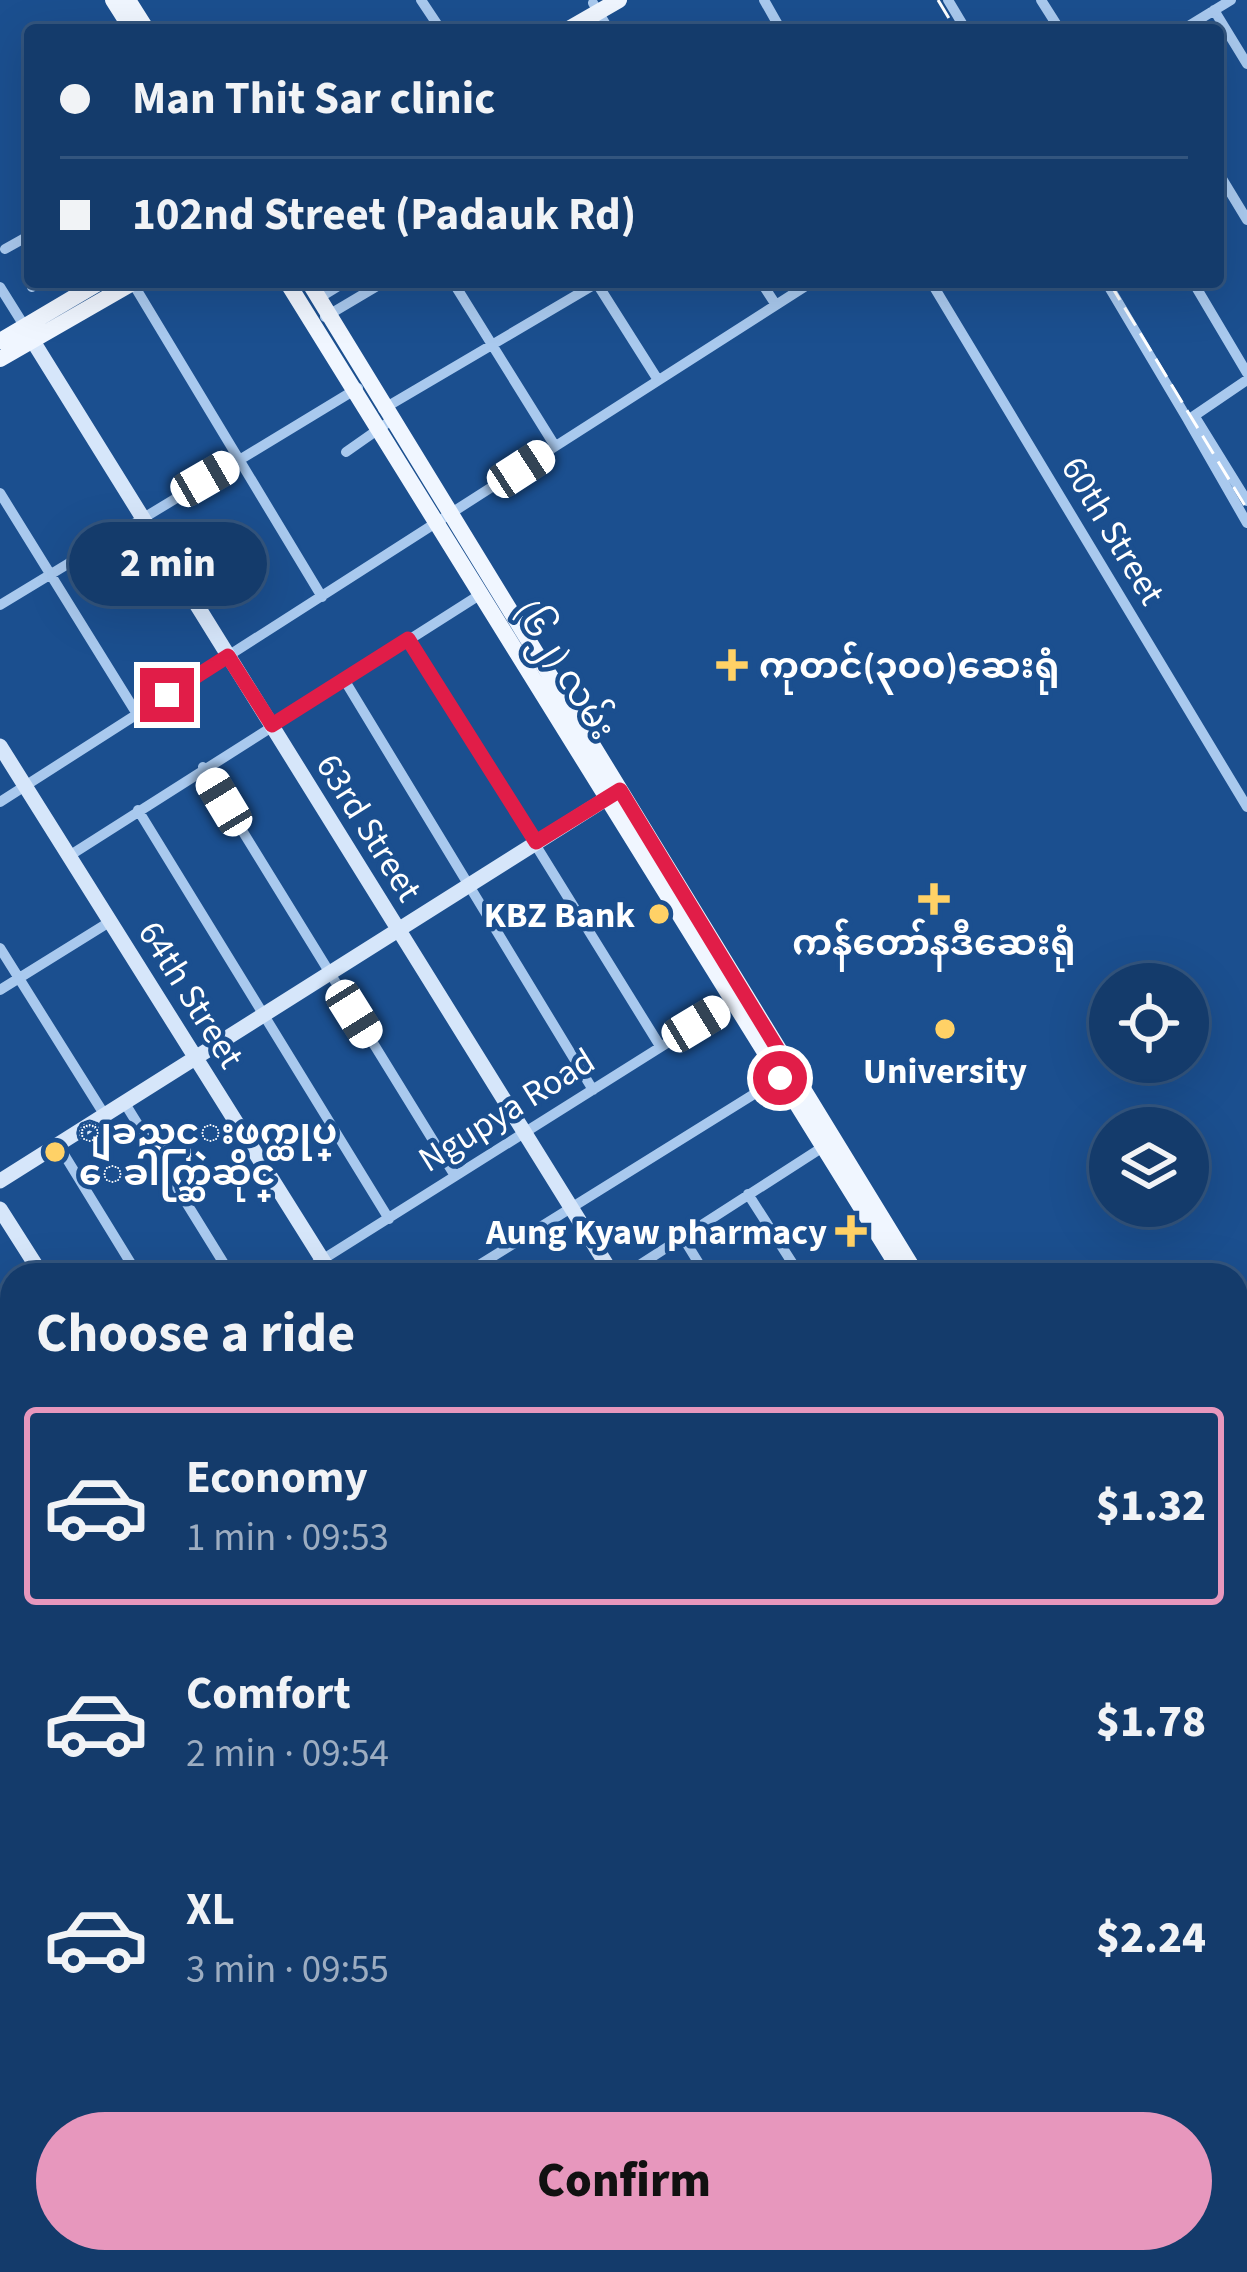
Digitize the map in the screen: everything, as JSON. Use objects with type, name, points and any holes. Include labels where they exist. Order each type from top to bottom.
[{"type":"main road","points":[[559,24],[619,0]]},
{"type":"main road","points":[[0,359],[90,288]]},
{"type":"main road","points":[[0,341],[29,334],[121,288]]},
{"type":"main road","name":"(၆၂) လမ်း","points":[[290,288],[354,391],[382,418],[445,519],[828,1143],[896,1263]]},
{"type":"main road","name":"(၆၂) လမ်း","points":[[312,288],[371,381],[382,418]]},
{"type":"main road","name":"(၆၂) လမ်း","points":[[828,1143],[909,1263]]},
{"type":"street","points":[[1192,24],[1231,0]]},
{"type":"street","points":[[1214,10],[1223,24]]},
{"type":"street","points":[[1224,26],[1247,64]]},
{"type":"street","points":[[1224,182],[1247,220]]},
{"type":"street","points":[[5,249],[24,238]]},
{"type":"street","name":"63rd Street","points":[[0,287],[605,1263]]},
{"type":"street","points":[[137,288],[322,597]]},
{"type":"street","points":[[312,325],[340,288]]},
{"type":"street","points":[[325,306],[369,288]]},
{"type":"street","points":[[457,288],[555,446]]},
{"type":"street","points":[[346,452],[382,418],[589,288]]},
{"type":"street","points":[[600,288],[658,380]]},
{"type":"street","points":[[765,288],[776,305]]},
{"type":"street","points":[[0,802],[803,288]]},
{"type":"street","name":"60th Street","points":[[935,288],[1247,807]]},
{"type":"street","points":[[1110,288],[1247,501]]},
{"type":"street","points":[[1191,418],[1247,377],[1196,288]]},
{"type":"street","points":[[0,605],[371,381]]},
{"type":"street","points":[[1191,418],[1247,523]]},
{"type":"street","points":[[0,493],[137,714]]},
{"type":"street","points":[[69,856],[488,590]]},
{"type":"street","points":[[408,639],[660,1046]]},
{"type":"street","points":[[345,680],[593,1090]]},
{"type":"street","name":"64th Street","points":[[0,746],[324,1263]]},
{"type":"street","points":[[203,767],[455,1176]]},
{"type":"street","points":[[0,1181],[613,794]]},
{"type":"street","points":[[138,811],[389,1219]]},
{"type":"street","points":[[0,989],[111,921]]},
{"type":"street","points":[[0,948],[104,1114]]},
{"type":"street","name":"Ngupya Road","points":[[316,1263],[739,998]]},
{"type":"street","points":[[482,1263],[786,1075]]},
{"type":"street","points":[[124,1102],[224,1263]]},
{"type":"street","points":[[57,1143],[131,1263]]},
{"type":"street","points":[[642,1263],[828,1143]]},
{"type":"street","points":[[748,1193],[792,1263]]},
{"type":"street","points":[[0,1210],[34,1263]]},
{"type":"street","points":[[682,1236],[699,1263]]},
{"type":"railway","points":[[938,0],[952,24]]},
{"type":"railway","points":[[1113,288],[1247,509]]},
{"type":"place","name":"ကုတင်(၃၀၀)ဆေးရုံ","points":[[732,665]]},
{"type":"place","name":"ကန်တော်နဒီဆေးရုံ","points":[[934,899]]},
{"type":"place","name":"KBZ Bank","points":[[659,914]]},
{"type":"place","name":"University","points":[[945,1029]]},
{"type":"place","name":"ျခည္လင္းဖက္ထုပ္ ေခါက္ဆြဲဆိုင္","points":[[55,1152]]},
{"type":"place","name":"Aung Kyaw pharmacy","points":[[851,1231]]},
{"type":"route","points":[[167,695],[228,656],[272,725],[408,639],[536,842],[620,790],[791,1071],[780,1078]]}]
